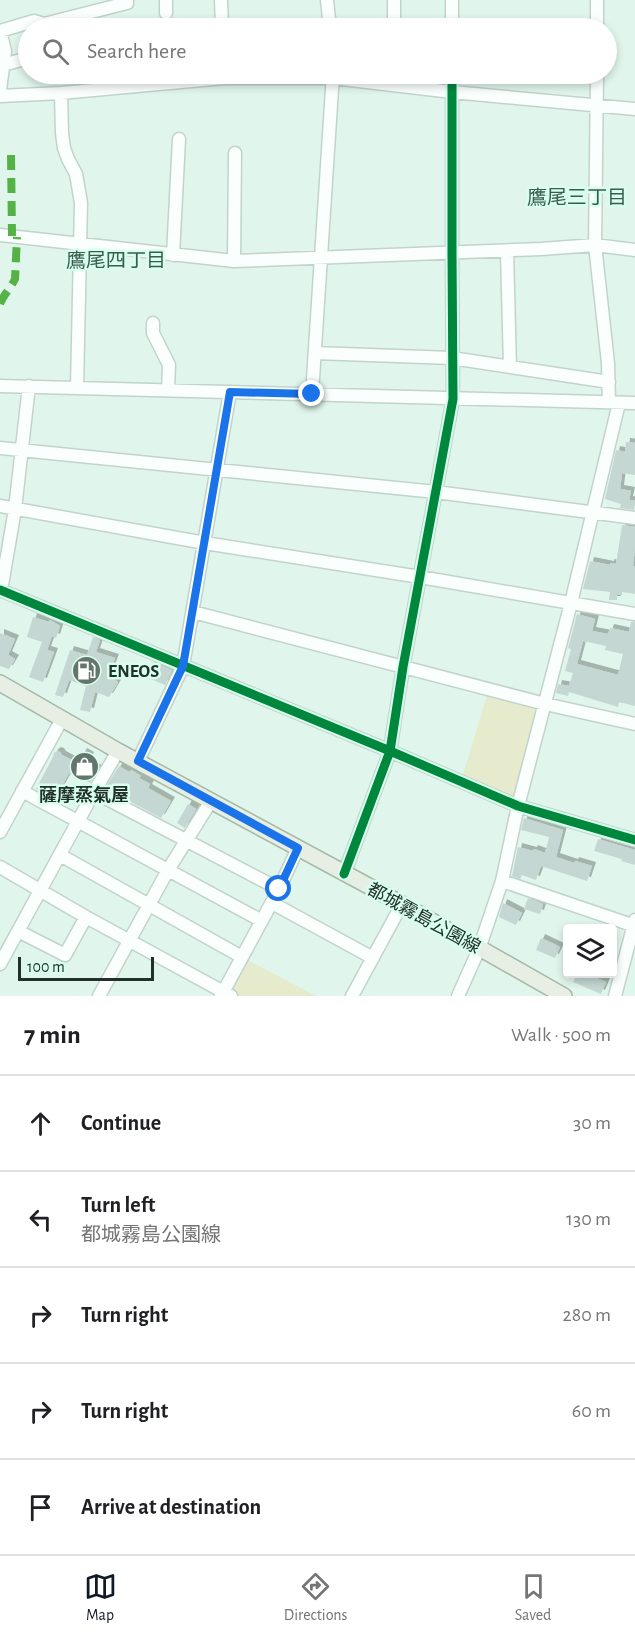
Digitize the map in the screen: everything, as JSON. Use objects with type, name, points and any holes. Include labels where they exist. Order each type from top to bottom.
[{"type":"main road","name":"都城霧島公園線","points":[[0,683],[138,761],[402,904],[564,996]]},
{"type":"street","points":[[73,18],[127,3],[127,0]]},
{"type":"street","points":[[220,0],[221,18]]},
{"type":"street","points":[[327,0],[329,18]]},
{"type":"street","points":[[394,0],[394,18]]},
{"type":"street","points":[[452,0],[452,18]]},
{"type":"street","points":[[597,0],[597,18]]},
{"type":"street","points":[[0,90],[5,51],[0,31],[18,26]]},
{"type":"street","points":[[3,65],[18,61]]},
{"type":"street","points":[[0,96],[61,93],[147,84]]},
{"type":"street","points":[[312,394],[332,84]]},
{"type":"street","points":[[393,84],[635,109]]},
{"type":"street","points":[[344,874],[390,751],[403,667],[453,399],[453,84]]},
{"type":"street","points":[[458,996],[479,949],[502,881],[518,806],[593,512],[614,402],[609,381],[595,245],[597,84]]},
{"type":"street","points":[[61,93],[64,148],[76,174],[81,203],[77,388]]},
{"type":"street","points":[[173,255],[179,139]]},
{"type":"street","points":[[234,153],[234,261]]},
{"type":"street","points":[[0,235],[234,261],[507,251],[595,245],[635,250]]},
{"type":"street","points":[[507,251],[510,367]]},
{"type":"street","points":[[153,323],[153,333],[169,365],[168,390]]},
{"type":"street","points":[[315,352],[453,358],[609,381]]},
{"type":"street","points":[[0,386],[635,403]]},
{"type":"street","points":[[29,386],[15,509],[1,594],[183,666],[518,806],[635,840]]},
{"type":"street","points":[[138,761],[183,666],[230,392]]},
{"type":"street","points":[[0,447],[436,492],[635,518]]},
{"type":"street","points":[[0,506],[635,615]]},
{"type":"street","points":[[193,612],[545,704],[635,724]]},
{"type":"street","points":[[0,832],[62,719]]},
{"type":"street","points":[[0,964],[118,750]]},
{"type":"street","points":[[22,791],[262,921]]},
{"type":"street","points":[[94,792],[279,889]]},
{"type":"street","points":[[99,996],[168,870],[211,801]]},
{"type":"street","points":[[0,867],[225,995],[298,848]]},
{"type":"street","points":[[60,855],[242,957]]},
{"type":"street","points":[[502,881],[634,924],[615,996]]},
{"type":"street","points":[[272,903],[373,958]]},
{"type":"street","points":[[352,996],[402,904]]},
{"type":"street","points":[[18,932],[65,955],[86,917]]},
{"type":"green space","points":[[488,692],[540,708],[515,801],[462,778]]},
{"type":"green space","points":[[242,957],[316,996],[231,996],[224,992]]},
{"type":"building","points":[[626,442],[635,443],[635,475],[622,473],[620,489],[631,491],[629,500],[635,501],[634,510],[620,508],[621,504],[605,499],[616,450],[625,452]]},
{"type":"building","points":[[622,525],[635,527],[633,566],[635,567],[635,594],[622,592],[622,595],[617,595],[617,600],[609,600],[610,592],[583,589],[590,561],[616,564]]},
{"type":"building","points":[[577,614],[595,619],[592,631],[608,634],[610,628],[629,632],[631,622],[635,622],[635,706],[619,702],[618,707],[569,692],[568,696],[556,693],[558,684],[569,686],[573,673],[565,671],[571,649],[568,648]],"holes":[[[583,641],[606,646],[605,650],[623,654],[618,675],[577,664]]]},
{"type":"building","points":[[33,617],[49,622],[50,620],[60,626],[56,638],[52,636],[47,650],[54,652],[43,682],[29,677],[42,642],[27,637]]},
{"type":"building","points":[[0,633],[15,639],[8,655],[15,659],[9,669],[0,666]]},
{"type":"building","points":[[93,637],[100,640],[96,652],[115,658],[108,676],[118,682],[109,697],[95,692],[90,712],[80,710],[86,686],[69,680],[63,697],[55,695],[70,650],[87,655]]},
{"type":"building","points":[[153,662],[172,670],[165,685],[146,677]]},
{"type":"building","points":[[57,751],[77,763],[83,752],[90,756],[86,763],[98,769],[90,783],[69,773],[55,799],[36,789]]},
{"type":"building","points":[[119,766],[141,776],[139,778],[150,784],[148,788],[171,801],[161,818],[116,794],[118,791],[107,785]]},
{"type":"building","points":[[188,804],[196,809],[185,828],[177,823]]},
{"type":"building","points":[[524,818],[563,830],[556,857],[592,866],[587,881],[541,866],[536,880],[522,875],[520,879],[512,876],[518,847],[545,853],[549,837],[521,830]]},
{"type":"building","points":[[598,839],[635,850],[635,865],[594,851]]},
{"type":"building","points":[[528,898],[543,904],[540,914],[524,909]]},
{"type":"building","points":[[503,903],[522,913],[516,925],[499,917]]},
{"type":"building","points":[[541,938],[560,947],[555,958],[536,950]]},
{"type":"building","points":[[575,978],[596,978],[606,982],[601,994],[573,982]]},
{"type":"marked path","points":[[11,155],[12,236]]},
{"type":"marked path","points":[[0,304],[15,279],[17,237]]},
{"type":"cycle path","points":[[344,874],[390,751],[403,667],[453,399],[452,84]]},
{"type":"cycle path","points":[[0,590],[518,806],[635,840]]},
{"type":"place","name":"ENEOS","points":[[87,671]]},
{"type":"place","name":"薩摩蒸氣屋","points":[[84,766]]},
{"type":"district","name":"鷹尾三丁目","points":[[577,197]]},
{"type":"district","name":"鷹尾四丁目","points":[[116,260]]},
{"type":"route","points":[[279,889],[298,848],[138,761],[183,666],[230,392],[312,394]]}]
